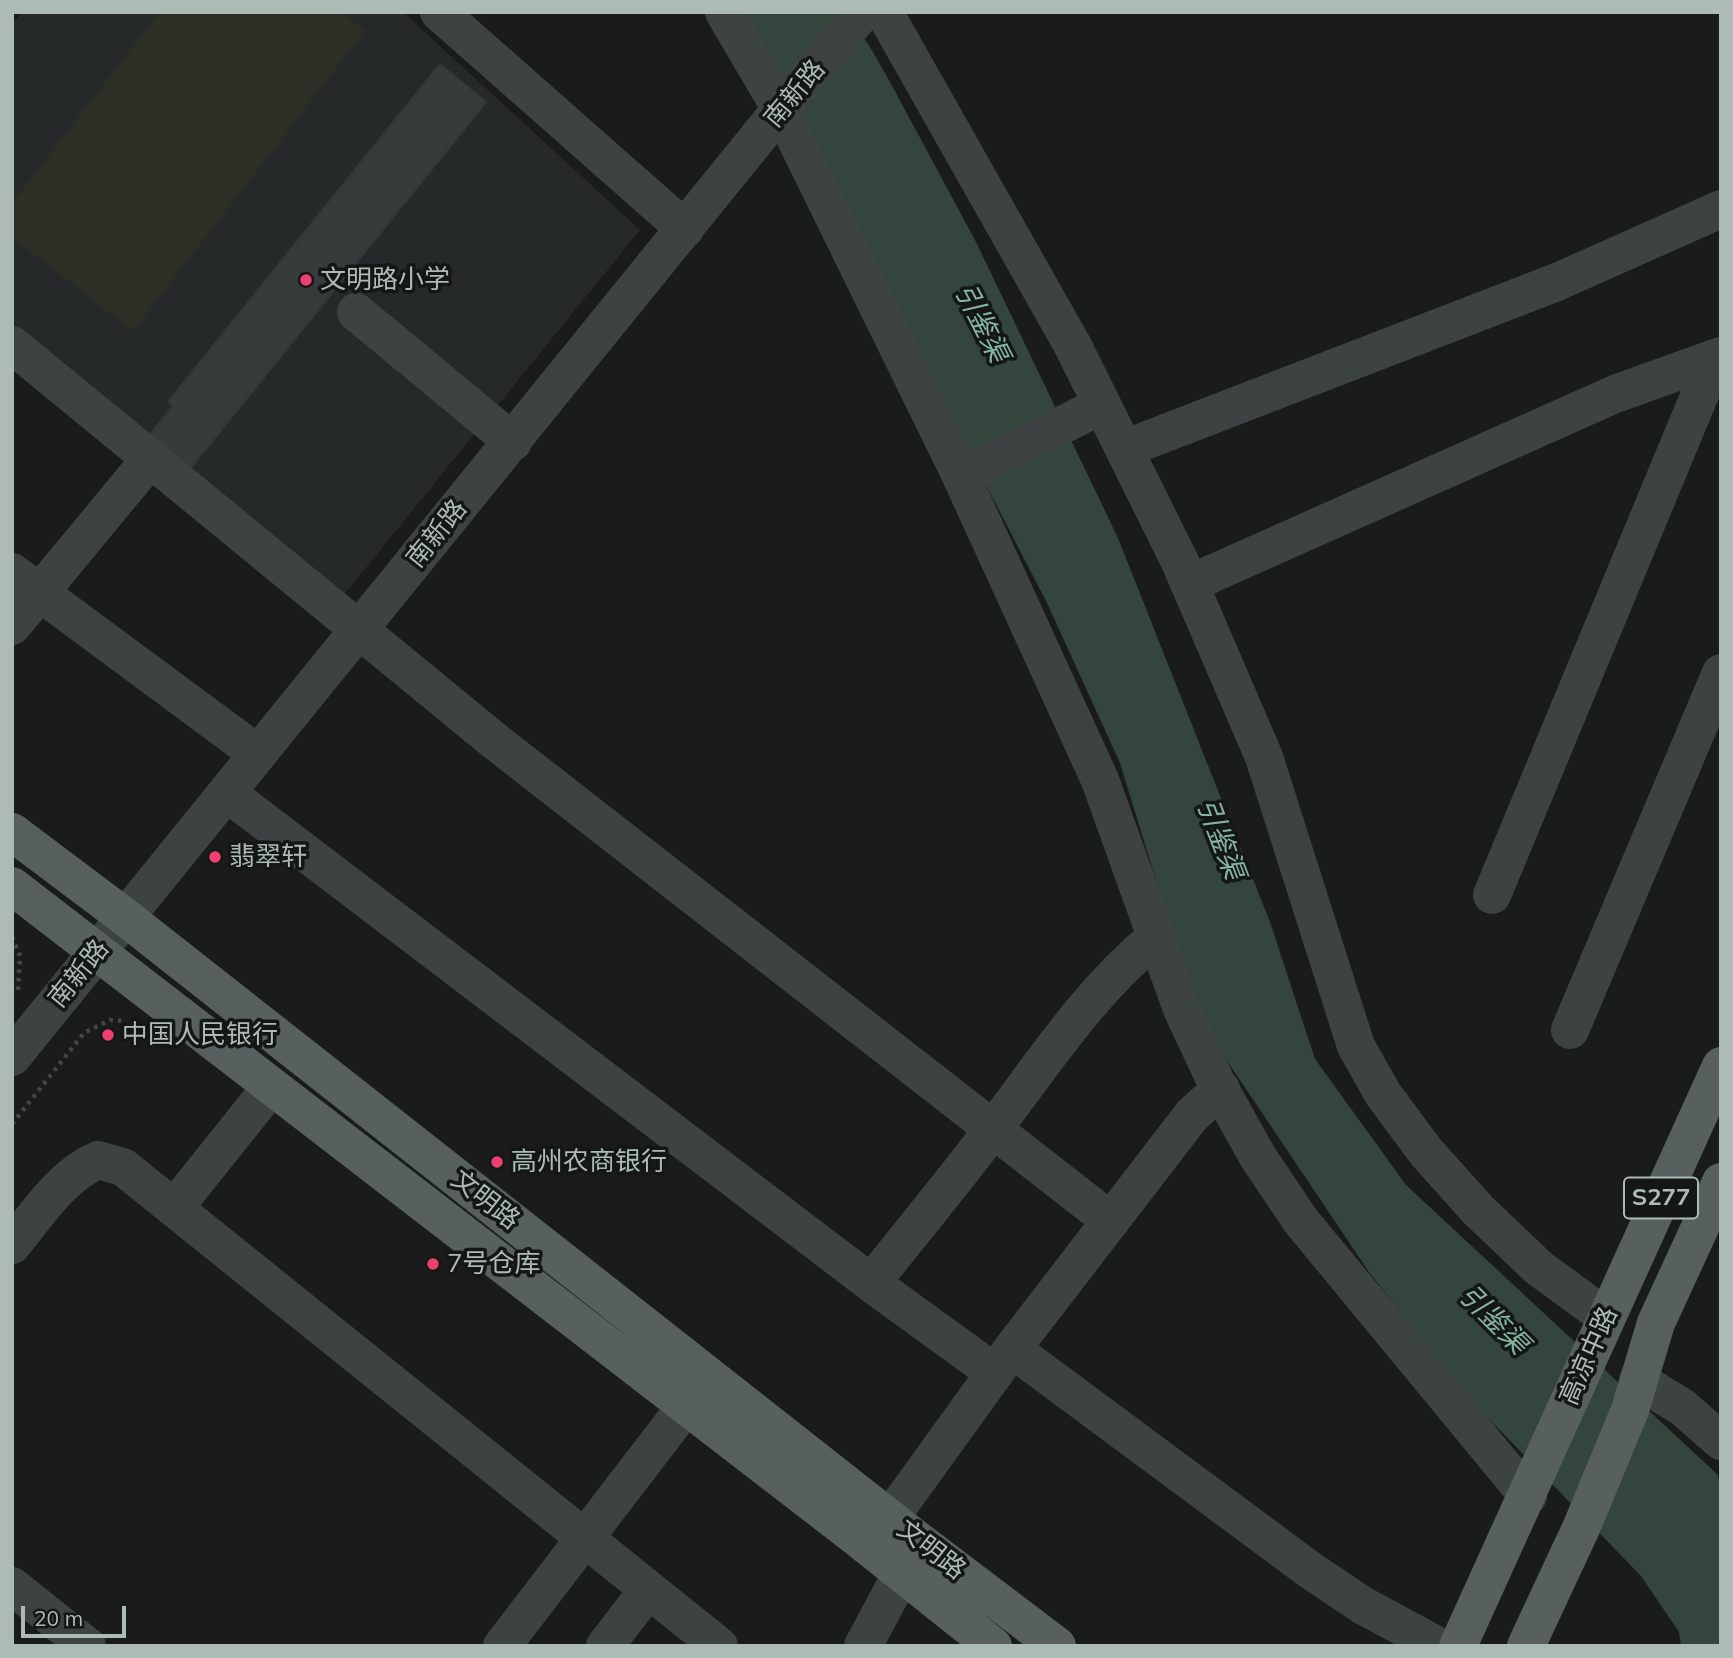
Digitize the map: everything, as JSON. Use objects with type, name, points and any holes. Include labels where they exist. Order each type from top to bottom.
[{"type":"main road","name":"文明路","points":[[12,832],[125,917],[1057,1646]]},
{"type":"main road","name":"文明路","points":[[12,886],[902,1573],[971,1639]]},
{"type":"main road","name":"高凉中路","points":[[1458,1646],[1721,1066]]},
{"type":"main road","name":"高凉中路","points":[[1527,1646],[1583,1526],[1634,1395],[1656,1323],[1721,1182]]},
{"type":"main road","points":[[1498,1560],[1553,1588]]},
{"type":"street","points":[[439,12],[685,229]]},
{"type":"street","points":[[724,12],[790,99],[973,470],[1100,780],[1182,1009],[1220,1089],[1258,1157],[1301,1221],[1533,1484]]},
{"type":"street","name":"南新路","points":[[12,1057],[863,12]]},
{"type":"street","points":[[884,12],[982,180],[1091,410],[1124,449],[1189,584],[1264,757],[1356,1046],[1383,1094],[1426,1152],[1478,1210],[1603,1324]]},
{"type":"street","points":[[1124,449],[1557,282],[1721,209]]},
{"type":"street","points":[[356,312],[513,442]]},
{"type":"street","points":[[12,345],[496,742],[1111,1221]]},
{"type":"street","points":[[1189,584],[1615,394],[1718,357]]},
{"type":"street","points":[[1492,895],[1718,357]]},
{"type":"street","points":[[973,470],[1091,410]]},
{"type":"street","points":[[12,626],[25,582],[150,458]]},
{"type":"street","points":[[25,582],[258,754]]},
{"type":"street","points":[[1570,1030],[1721,673]]},
{"type":"street","points":[[227,793],[871,1283],[1004,1361],[1362,1605],[1438,1646]]},
{"type":"street","points":[[871,1283],[993,1129],[1081,1011],[1123,964],[1156,937]]},
{"type":"street","points":[[175,1207],[271,1087]]},
{"type":"street","points":[[890,1518],[1004,1361],[1192,1115],[1220,1089]]},
{"type":"street","points":[[12,1245],[52,1197],[86,1166],[99,1160],[123,1167],[719,1646]]},
{"type":"street","points":[[1634,1395],[1682,1407],[1721,1441]]},
{"type":"street","points":[[502,1646],[686,1406]]},
{"type":"street","points":[[863,1646],[902,1573]]},
{"type":"street","points":[[12,1586],[87,1646]]},
{"type":"street","points":[[605,1646],[648,1590]]},
{"type":"path","points":[[12,937],[20,956],[19,988],[16,995]]},
{"type":"path","points":[[12,1124],[84,1033],[110,1020],[132,1023]]},
{"type":"shaded area","name":"文明路小学","points":[[23,12],[403,12],[640,230],[339,601],[12,331],[12,23]]},
{"type":"shaded area","points":[[160,12],[341,12],[365,31],[133,331],[12,237],[12,203]]},
{"type":"water","name":"引鉴渠","points":[[742,12],[844,12],[870,47],[976,242],[1118,538],[1270,922],[1315,1059],[1406,1185],[1717,1474],[1721,1485],[1721,1646],[1681,1646],[1679,1632],[1641,1576],[1462,1391],[1369,1272],[1211,1037],[1171,929],[1120,763],[1047,603]]},
{"type":"building","points":[[440,64],[486,102],[189,470],[148,437],[173,406],[168,402]]},
{"type":"place","name":"文明路小学","points":[[306,280]]},
{"type":"place","name":"翡翠轩","points":[[215,857]]},
{"type":"place","name":"中国人民银行","points":[[108,1035]]},
{"type":"place","name":"高州农商银行","points":[[497,1162]]},
{"type":"place","name":"7号仓库","points":[[433,1264]]}]
